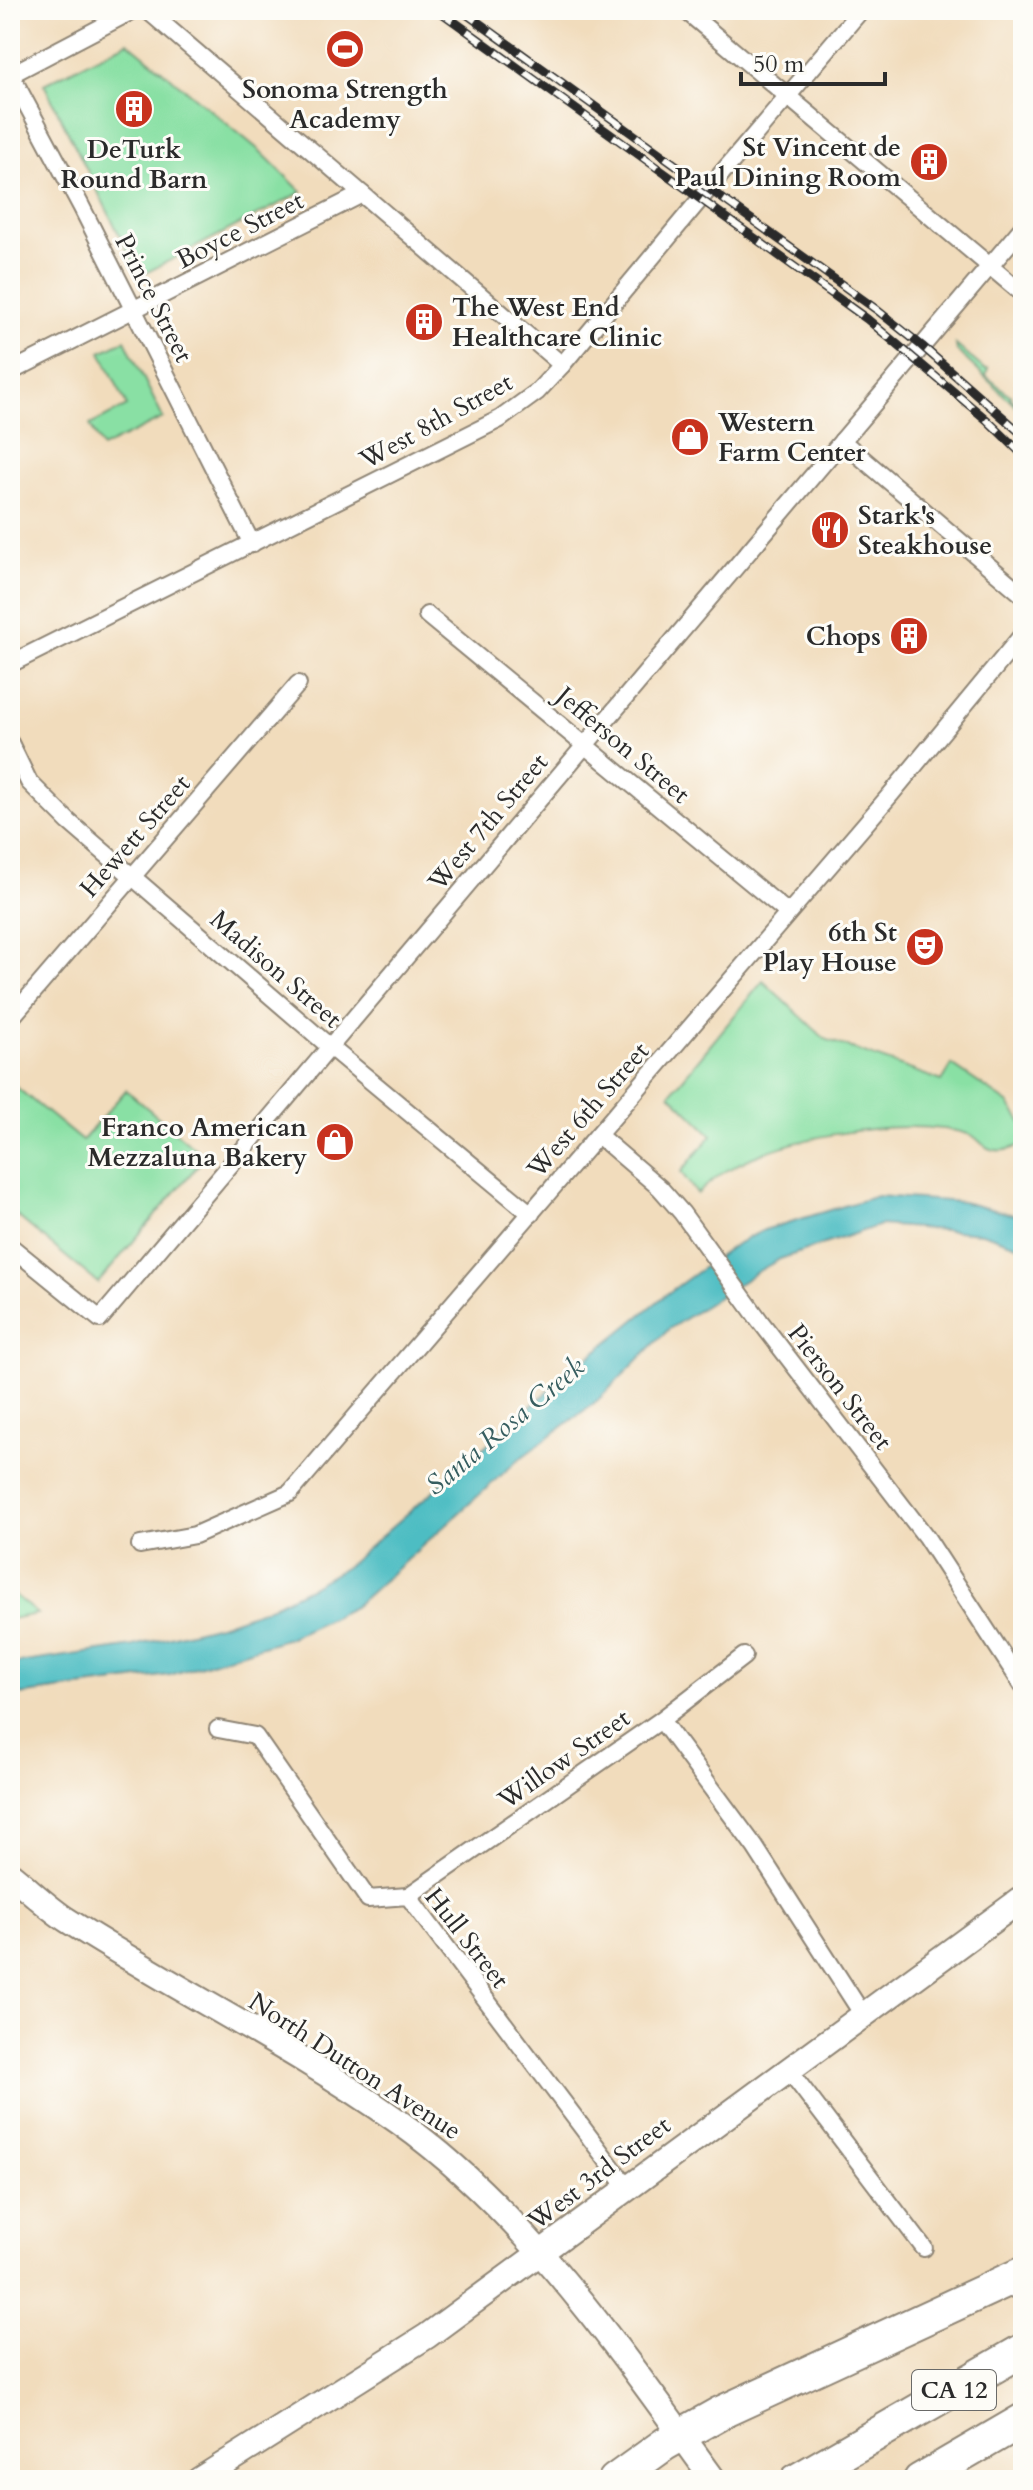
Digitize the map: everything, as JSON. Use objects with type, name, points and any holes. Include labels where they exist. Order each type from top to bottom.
[{"type":"highway","points":[[615,2480],[681,2434],[720,2413],[1023,2273]]},
{"type":"highway","name":"CA 12","points":[[797,2480],[1023,2350]]},
{"type":"highway","name":"CA 12","points":[[920,2480],[1023,2420]]},
{"type":"main road","name":"North Dutton Avenue","points":[[10,1874],[64,1918],[399,2122],[469,2178],[516,2224],[540,2253],[714,2480]]},
{"type":"main road","name":"West 3rd Street","points":[[199,2480],[408,2349],[1023,1898]]},
{"type":"street","points":[[10,75],[134,10]]},
{"type":"street","points":[[147,10],[562,365]]},
{"type":"street","points":[[685,10],[1023,294]]},
{"type":"street","name":"West 8th Street","points":[[10,664],[500,419],[537,392],[861,10]]},
{"type":"street","name":"Prince Street","points":[[10,75],[252,544]]},
{"type":"street","name":"Boyce Street","points":[[10,372],[362,194]]},
{"type":"street","name":"West 7th Street","points":[[10,1246],[100,1319],[1023,227]]},
{"type":"street","points":[[842,441],[1023,595]]},
{"type":"street","name":"Jefferson Street","points":[[427,615],[788,913]]},
{"type":"street","name":"West 6th Street","points":[[140,1545],[195,1535],[290,1493],[891,794],[1023,634]]},
{"type":"street","name":"Hewett Street","points":[[10,1019],[298,684]]},
{"type":"street","name":"Madison Street","points":[[10,743],[29,782],[69,822],[330,1047],[531,1214]]},
{"type":"street","name":"Pierson Street","points":[[598,1135],[660,1188],[696,1231],[751,1309],[926,1537],[1023,1686]]},
{"type":"street","name":"Willow Street","points":[[408,1896],[661,1720],[744,1656]]},
{"type":"street","points":[[661,1720],[755,1847],[863,2015]]},
{"type":"street","name":"Hull Street","points":[[218,1729],[255,1736],[368,1899],[408,1896],[627,2187]]},
{"type":"street","points":[[788,2069],[924,2248]]},
{"type":"green space","points":[[128,42],[259,150],[302,192],[140,276],[44,84]]},
{"type":"green space","points":[[125,340],[163,418],[102,448],[90,425],[127,406],[101,352]]},
{"type":"green space","points":[[956,345],[988,369],[986,376],[1011,396],[1023,413],[957,351]]},
{"type":"green space","points":[[763,981],[825,1039],[942,1081],[952,1065],[1008,1103],[1023,1124],[1023,1144],[997,1150],[988,1148],[966,1133],[947,1129],[861,1130],[802,1141],[748,1159],[722,1173],[697,1194],[681,1172],[712,1135],[670,1094]]},
{"type":"green space","points":[[10,1082],[82,1141],[126,1090],[205,1157],[98,1283],[10,1210]]},
{"type":"green space","points":[[10,1591],[37,1614],[10,1619]]},
{"type":"water","points":[[877,1196],[962,1202],[1023,1217],[1023,1247],[982,1233],[880,1225],[780,1259],[669,1329],[598,1400],[518,1460],[354,1607],[288,1638],[170,1675],[10,1696],[10,1664],[133,1646],[222,1624],[271,1607],[346,1567],[561,1380],[668,1293],[736,1244],[764,1230]]},
{"type":"railway","points":[[438,10],[867,319],[987,420],[1023,455]]},
{"type":"railway","points":[[461,10],[877,310],[1023,435]]},
{"type":"place","name":"Sonoma Strength Academy","points":[[345,49]]},
{"type":"place","name":"DeTurk Round Barn","points":[[134,109]]},
{"type":"place","name":"St Vincent de Paul Dining Room","points":[[929,162]]},
{"type":"place","name":"The West End Healthcare Clinic","points":[[424,322]]},
{"type":"place","name":"Western Farm Center","points":[[690,437]]},
{"type":"place","name":"Stark's Steakhouse","points":[[830,530]]},
{"type":"place","name":"Chops","points":[[909,636]]},
{"type":"place","name":"6th St Play House","points":[[925,947]]},
{"type":"place","name":"Franco American Mezzaluna Bakery","points":[[335,1142]]},
{"type":"water label","name":"Santa Rosa Creek","points":[[505,1426]]}]
